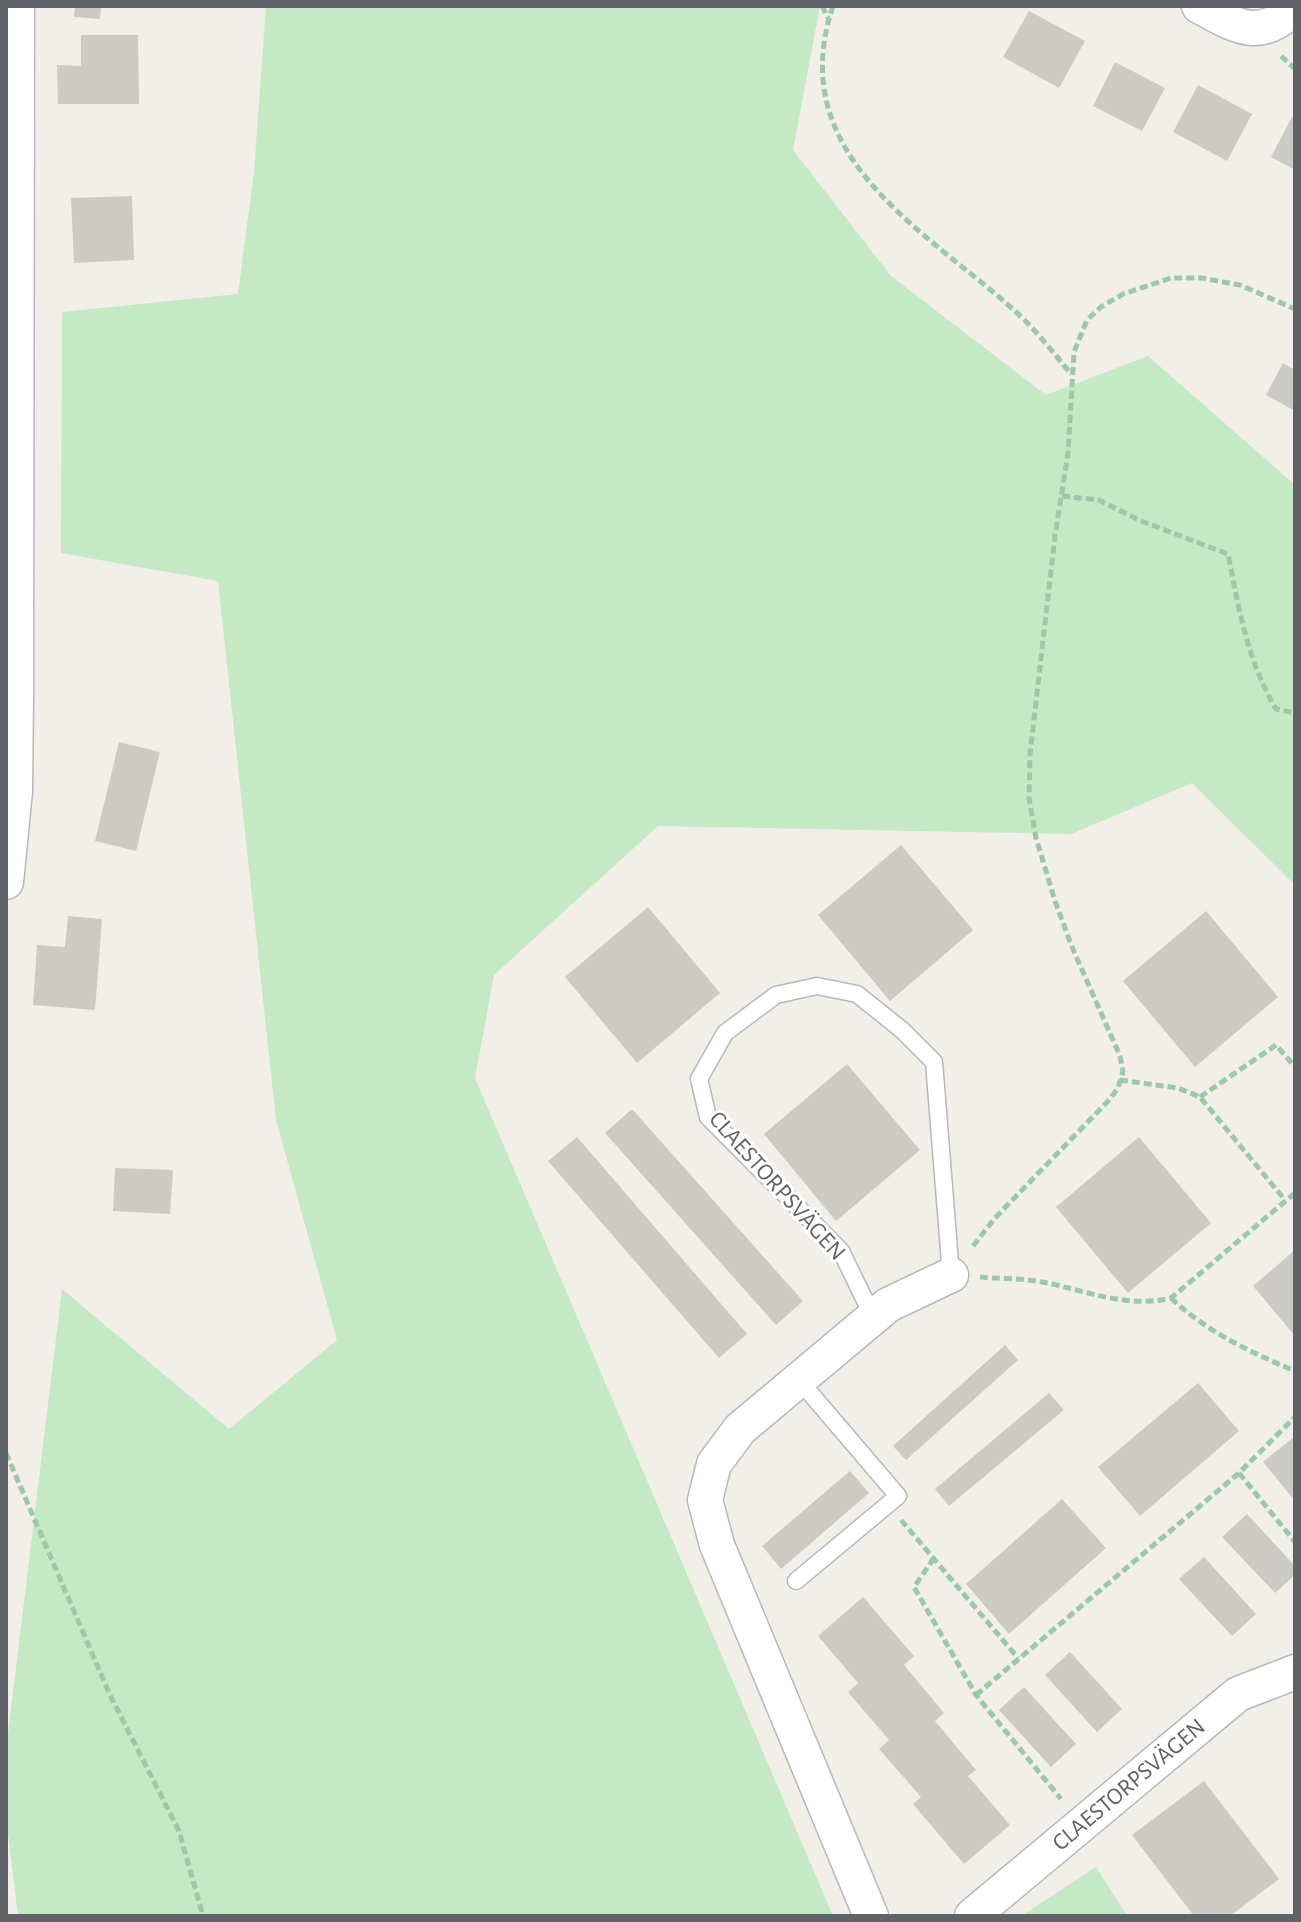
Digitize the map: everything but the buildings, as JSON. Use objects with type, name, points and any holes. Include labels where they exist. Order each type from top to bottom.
[{"type":"street","points":[[6,882],[15,791],[17,6]]},
{"type":"street","points":[[1199,6],[1235,26],[1256,30],[1276,24],[1295,7]]},
{"type":"street","points":[[871,1916],[717,1545],[705,1500],[714,1464],[740,1429],[888,1305],[951,1275]]},
{"type":"street","name":"CLAESTORPSVÄGEN","points":[[972,1916],[1238,1694],[1295,1672]]},
{"type":"lane","name":"CLAESTORPSVÄGEN","points":[[873,1317],[841,1251],[708,1117],[699,1079],[725,1033],[776,995],[817,986],[857,994],[902,1030],[934,1062],[951,1275]]},
{"type":"lane","points":[[796,1581],[898,1496],[799,1380]]},
{"type":"path","points":[[822,6],[829,19]]},
{"type":"path","points":[[833,6],[824,50],[828,110],[859,171],[874,190],[1023,319],[1072,375]]},
{"type":"path","points":[[951,1275],[995,1218],[1110,1099],[1123,1072],[1114,1038],[1072,947],[1055,901],[1036,838],[1029,798],[1030,754],[1068,453],[1074,352],[1087,320],[1101,307],[1147,284],[1171,278],[1202,278],[1240,285],[1295,309]]},
{"type":"path","points":[[1062,496],[1099,500],[1141,521],[1228,554],[1239,619],[1262,685],[1276,709],[1295,713]]},
{"type":"path","points":[[1200,1097],[1276,1045],[1295,1067]]},
{"type":"path","points":[[1120,1080],[1178,1088],[1200,1097],[1285,1200]]},
{"type":"path","points":[[951,1275],[1040,1282],[1129,1301],[1149,1302],[1171,1298],[1295,1193]]},
{"type":"path","points":[[1171,1298],[1229,1340],[1295,1371]]},
{"type":"path","points":[[976,1695],[1239,1473],[1295,1417]]},
{"type":"path","points":[[6,1453],[110,1695],[179,1831],[203,1916]]},
{"type":"path","points":[[1239,1473],[1295,1542]]},
{"type":"path","points":[[888,1505],[1018,1658]]},
{"type":"path","points":[[934,1558],[914,1587],[976,1695],[1082,1825]]},
{"type":"green space","points":[[266,6],[820,6],[793,150],[891,276],[1046,395],[1148,356],[1295,485],[1295,885],[1192,783],[1071,834],[658,826],[494,975],[475,1078],[833,1916],[18,1916],[6,1817],[6,1750],[62,1289],[229,1429],[337,1340],[276,1120],[218,581],[61,553],[62,312],[238,294],[254,172]]},
{"type":"green space","points":[[1096,1867],[1127,1916],[1021,1916]]}]
